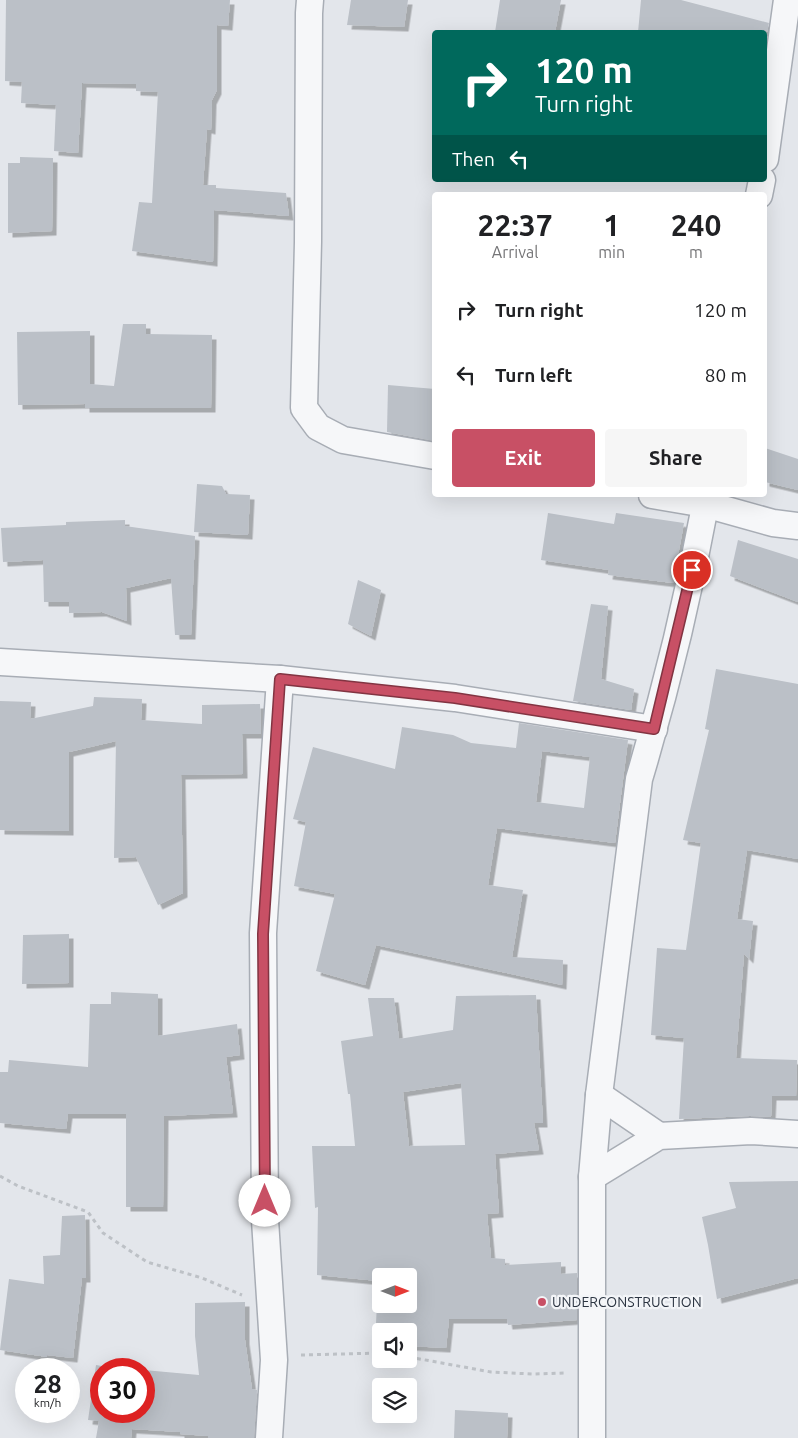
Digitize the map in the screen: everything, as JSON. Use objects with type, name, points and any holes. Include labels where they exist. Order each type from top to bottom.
[{"type":"street","points":[[310,0],[308,242],[304,408],[318,426],[343,440],[432,455]]},
{"type":"street","points":[[767,145],[787,0]]},
{"type":"street","points":[[674,497],[706,500],[773,523],[798,526]]},
{"type":"street","points":[[592,1438],[592,1177],[599,1095],[639,778],[654,729],[706,500]]},
{"type":"street","points":[[0,662],[280,679],[455,698],[654,729]]},
{"type":"street","points":[[269,1438],[274,1360],[265,1220],[263,934],[280,679]]},
{"type":"street","points":[[599,1095],[659,1136]]},
{"type":"street","points":[[592,1177],[659,1136],[751,1131],[798,1134]]},
{"type":"path","points":[[0,1176],[18,1186],[88,1212],[104,1233],[147,1262],[202,1278],[270,1307]]},
{"type":"path","points":[[274,1360],[302,1354],[372,1353]]},
{"type":"path","points":[[417,1358],[492,1372],[532,1374],[592,1371]]},
{"type":"building","points":[[6,0],[230,0],[228,26],[217,25],[217,90],[212,100],[211,130],[207,129],[203,185],[216,185],[216,188],[286,193],[289,216],[214,210],[213,262],[132,251],[139,202],[152,203],[158,92],[136,91],[136,84],[82,83],[78,153],[54,151],[56,105],[21,103],[22,82],[5,81]]},
{"type":"building","points":[[351,0],[408,0],[404,27],[347,25]]},
{"type":"building","points":[[500,0],[561,0],[555,30],[495,30]]},
{"type":"building","points":[[641,0],[681,0],[769,23],[767,32],[767,30],[638,30]]},
{"type":"building","points":[[20,157],[53,158],[52,231],[8,233],[8,163],[20,163]]},
{"type":"building","points":[[123,324],[146,324],[146,334],[212,335],[211,408],[85,408],[85,404],[18,405],[17,332],[90,331],[90,384],[114,386]]},
{"type":"building","points":[[388,385],[432,389],[432,440],[387,432]]},
{"type":"building","points":[[767,449],[798,459],[798,490],[767,482]]},
{"type":"building","points":[[197,484],[222,486],[226,494],[250,495],[248,535],[194,532]]},
{"type":"building","points":[[548,513],[614,524],[616,513],[684,523],[673,583],[608,575],[609,570],[541,560]]},
{"type":"building","points":[[125,520],[125,526],[195,536],[191,635],[175,635],[171,578],[126,588],[127,621],[102,612],[69,613],[69,602],[44,602],[43,560],[3,562],[1,528],[66,525],[66,522]]},
{"type":"building","points":[[738,540],[798,559],[798,602],[730,576]]},
{"type":"building","points":[[358,580],[381,590],[371,636],[348,624]]},
{"type":"building","points":[[591,604],[608,606],[601,679],[634,689],[631,710],[573,701]]},
{"type":"building","points":[[716,669],[798,684],[798,859],[747,850],[737,919],[753,921],[749,959],[744,954],[736,1058],[797,1060],[796,1096],[772,1096],[771,1117],[679,1119],[684,1038],[651,1035],[657,948],[686,950],[701,843],[683,840],[709,730],[705,729]]},
{"type":"building","points":[[94,697],[142,699],[141,720],[202,724],[202,705],[260,704],[261,734],[242,734],[243,774],[181,775],[183,893],[158,905],[136,857],[114,858],[116,741],[69,752],[69,831],[0,830],[0,701],[31,702],[30,719],[93,706]]},
{"type":"building","points":[[519,723],[628,740],[615,843],[497,828],[488,885],[523,890],[512,957],[563,960],[562,985],[376,945],[365,985],[316,971],[335,894],[294,886],[306,822],[293,819],[313,747],[395,769],[402,727],[453,735],[471,743],[516,748]],"holes":[[[542,751],[590,757],[584,808],[536,802]]]},
{"type":"building","points":[[69,934],[69,983],[22,984],[23,935]]},
{"type":"building","points":[[111,992],[158,994],[158,1036],[237,1024],[240,1055],[226,1057],[233,1113],[164,1116],[163,1207],[126,1207],[126,1114],[68,1114],[66,1129],[0,1123],[0,1072],[8,1072],[9,1060],[88,1067],[90,1004],[111,1004]]},
{"type":"building","points":[[536,995],[543,1123],[534,1123],[539,1150],[495,1154],[499,1213],[487,1214],[491,1258],[505,1259],[505,1265],[561,1262],[561,1274],[577,1273],[577,1320],[508,1325],[507,1319],[449,1319],[446,1348],[417,1346],[417,1323],[376,1323],[376,1313],[418,1312],[418,1268],[372,1268],[372,1280],[317,1275],[318,1207],[315,1208],[312,1146],[355,1146],[350,1094],[348,1094],[341,1041],[373,1036],[368,998],[394,998],[399,1039],[453,1030],[456,996]],"holes":[[[461,1083],[465,1145],[409,1146],[403,1092]]]},
{"type":"building","points":[[798,1181],[798,1278],[717,1299],[702,1217],[736,1208],[729,1182]]},
{"type":"building","points":[[85,1215],[86,1278],[82,1278],[73,1358],[47,1355],[47,1357],[0,1350],[9,1279],[44,1284],[43,1256],[60,1255],[62,1216]]},
{"type":"building","points":[[245,1302],[245,1340],[252,1389],[257,1390],[254,1438],[208,1438],[208,1436],[180,1434],[180,1432],[132,1429],[131,1438],[96,1438],[99,1423],[155,1423],[155,1371],[199,1375],[195,1336],[195,1303]]},
{"type":"building","points":[[455,1410],[508,1413],[507,1438],[454,1438]]},
{"type":"place","name":"UNDERCONSTRUCTION","points":[[542,1302]]},
{"type":"route","points":[[265,1201],[263,934],[280,679],[455,698],[654,729],[692,570]]}]
